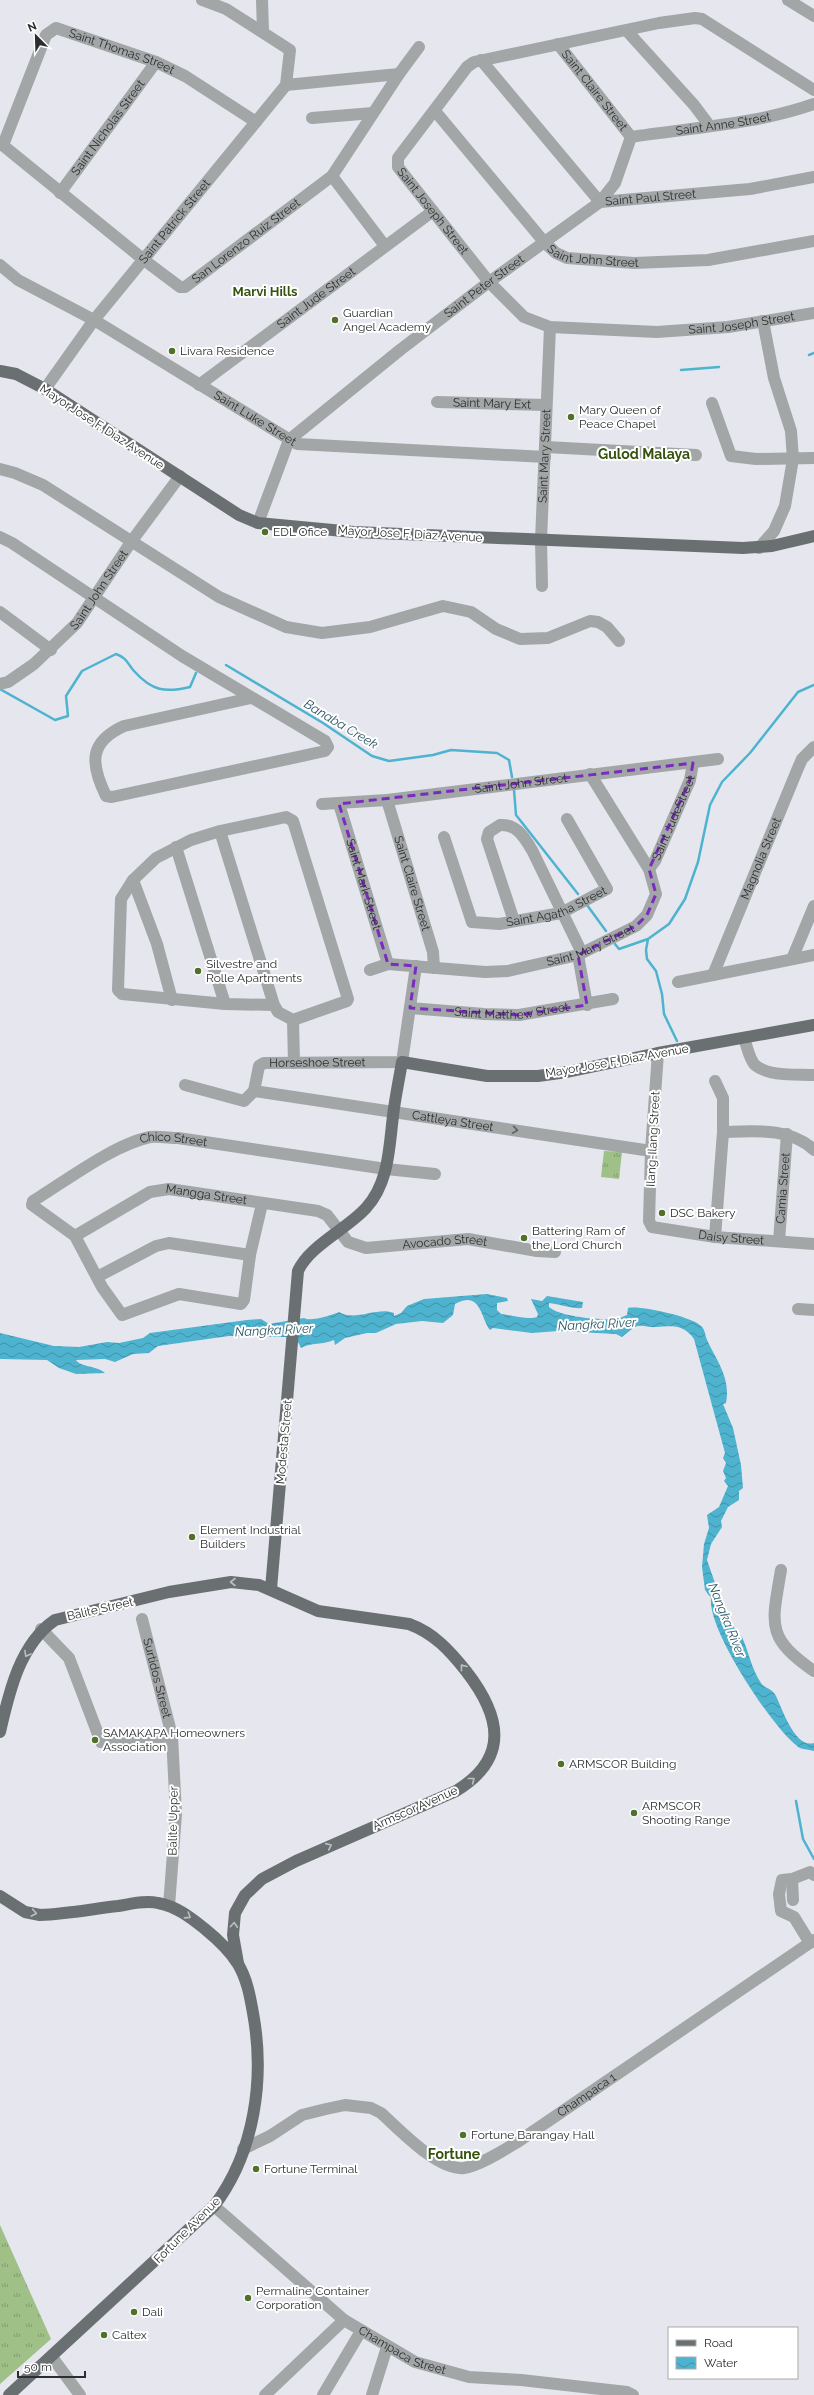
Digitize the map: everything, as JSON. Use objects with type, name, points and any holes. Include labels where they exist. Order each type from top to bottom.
[{"type":"main road","name":"Mayor Jose F. Diaz Avenue","points":[[0,371],[16,374],[45,389],[239,514],[258,523],[354,532],[759,548],[814,536]]},
{"type":"main road","name":"Mayor Jose F. Diaz Avenue","points":[[402,1062],[464,1073],[506,1078],[567,1072],[658,1053],[814,1025]]},
{"type":"main road","points":[[341,1231],[367,1208],[376,1195],[386,1169],[402,1062]]},
{"type":"main road","name":"Modesta Street","points":[[271,1589],[287,1410],[296,1280],[301,1264],[341,1231]]},
{"type":"main road","name":"Balite Street","points":[[41,1629],[55,1620],[196,1586],[244,1582],[271,1589]]},
{"type":"main road","name":"Armscor Avenue","points":[[238,1963],[233,1935],[235,1914],[245,1896],[262,1879],[296,1861],[456,1791],[476,1777],[484,1767],[494,1746],[495,1727],[486,1698],[455,1657],[422,1628],[409,1624],[318,1611],[271,1589]]},
{"type":"main road","points":[[0,1732],[15,1677],[41,1629]]},
{"type":"main road","points":[[0,1896],[25,1912],[40,1915],[157,1902],[169,1906],[192,1919],[208,1931],[238,1963]]},
{"type":"main road","name":"Fortune Avenue","points":[[9,2395],[52,2357],[214,2206],[226,2188],[243,2149],[255,2106],[259,2065],[248,1985],[238,1963]]},
{"type":"street","points":[[202,0],[226,9],[263,31],[290,50],[286,85],[399,74]]},
{"type":"street","points":[[262,0],[263,31]]},
{"type":"street","points":[[788,0],[814,16]]},
{"type":"street","name":"Saint Joseph Street","points":[[814,90],[702,19],[695,18],[659,23],[627,31],[481,60],[467,67],[398,158],[398,167],[489,282],[524,317],[550,327],[656,332],[728,327],[814,313]]},
{"type":"street","name":"Saint Thomas Street","points":[[1,144],[46,35],[51,30],[59,28],[156,62],[185,76],[256,122]]},
{"type":"street","points":[[627,31],[694,105],[709,125]]},
{"type":"street","name":"Saint Claire Street","points":[[558,44],[631,137]]},
{"type":"street","name":"San Lorenzo Ruiz Street","points":[[1,144],[144,260],[180,287],[185,287],[332,176],[399,74],[419,47]]},
{"type":"street","name":"Saint Paul Street","points":[[481,60],[600,202],[750,189],[814,177]]},
{"type":"street","name":"Saint Nicholas Street","points":[[60,192],[156,62]]},
{"type":"street","name":"Saint Patrick Street","points":[[45,389],[94,320],[286,85]]},
{"type":"street","name":"Saint Anne Street","points":[[631,137],[709,125],[749,121],[795,111],[814,104]]},
{"type":"street","name":"Saint John Street","points":[[435,111],[545,243],[556,253],[567,258],[634,263],[708,260],[814,241]]},
{"type":"street","points":[[312,118],[373,113]]},
{"type":"street","name":"Saint Peter Street","points":[[289,440],[400,350],[489,282],[600,202],[615,183],[631,137]]},
{"type":"street","points":[[332,176],[386,246]]},
{"type":"street","name":"Saint Jude Street","points":[[199,385],[433,211]]},
{"type":"street","name":"Saint Luke Street","points":[[0,265],[18,280],[94,320],[297,444],[696,455]]},
{"type":"street","points":[[759,548],[774,531],[784,506],[793,459],[791,431],[772,370],[763,321]]},
{"type":"street","name":"Saint Mary Street","points":[[542,586],[541,540],[546,452],[546,405],[550,327]]},
{"type":"street","name":"Saint Mary Ext","points":[[437,402],[546,405]]},
{"type":"street","points":[[712,403],[730,456],[756,459],[814,458]]},
{"type":"street","points":[[258,523],[289,440]]},
{"type":"street","points":[[0,469],[15,473],[43,485],[219,597],[286,628],[322,634],[370,627],[443,606],[471,612],[496,629],[520,639],[548,638],[590,621],[598,622],[607,627],[619,641]]},
{"type":"street","name":"Saint John Street","points":[[0,684],[14,677],[51,650],[77,623],[131,542],[180,476]]},
{"type":"street","points":[[0,537],[12,543],[94,598],[251,698],[325,742],[328,747],[326,751],[112,797],[106,796],[96,765],[96,757],[103,738],[110,732],[124,726],[251,698]]},
{"type":"street","points":[[0,612],[51,650]]},
{"type":"street","name":"Magnolia Street","points":[[714,975],[798,768],[802,759],[814,747]]},
{"type":"street","name":"Saint John Street","points":[[322,804],[387,800],[718,759]]},
{"type":"street","name":"Saint JudeStreet","points":[[649,869],[655,861],[690,780],[693,763]]},
{"type":"street","name":"Saint Mary Street","points":[[370,970],[388,964],[434,968],[508,971],[580,954],[636,926],[647,915],[656,894],[649,869],[590,774]]},
{"type":"street","name":"Saint Claire Street","points":[[387,800],[433,952],[434,968]]},
{"type":"street","name":"Saint Mark Street","points":[[339,804],[388,964]]},
{"type":"street","points":[[220,831],[274,1005],[278,1012],[293,1020],[344,1004],[348,999],[293,821],[286,817],[220,831],[176,847],[156,858],[133,880],[121,900],[118,990],[122,994],[172,1000],[224,1004],[274,1005]]},
{"type":"street","name":"Saint Agatha Street","points":[[444,837],[472,922],[499,924],[562,913],[607,889],[567,819]]},
{"type":"street","points":[[514,921],[487,838],[489,832],[494,828],[507,825],[514,827],[523,835],[532,850],[562,913],[580,954],[587,1005]]},
{"type":"street","points":[[176,847],[224,1004]]},
{"type":"street","points":[[133,880],[157,944],[172,1000]]},
{"type":"street","points":[[792,959],[814,906]]},
{"type":"street","points":[[678,982],[814,955]]},
{"type":"street","points":[[402,1062],[416,966]]},
{"type":"street","name":"Saint Matthew Street","points":[[410,1008],[484,1014],[519,1015],[587,1005],[613,999]]},
{"type":"street","points":[[293,1020],[294,1063]]},
{"type":"street","points":[[744,1038],[754,1064],[763,1070],[814,1075]]},
{"type":"street","name":"Ilang-Ilang Street","points":[[650,1224],[651,1151],[658,1053]]},
{"type":"street","name":"Horseshoe Street","points":[[254,1091],[260,1064],[402,1062]]},
{"type":"street","points":[[715,1081],[723,1098],[723,1132],[715,1237]]},
{"type":"street","points":[[184,1085],[244,1101],[254,1091]]},
{"type":"street","name":"Cattleya Street","points":[[254,1091],[651,1151]]},
{"type":"street","points":[[723,1132],[758,1131],[787,1134],[804,1140],[814,1150]]},
{"type":"street","name":"Camia Street","points":[[779,1241],[787,1134]]},
{"type":"street","name":"Chico Street","points":[[75,1236],[35,1209],[32,1205],[33,1201],[94,1162],[124,1147],[150,1137],[178,1138],[386,1169]]},
{"type":"street","points":[[386,1169],[435,1174]]},
{"type":"street","name":"Mangga Street","points":[[75,1236],[141,1196],[158,1190],[169,1189],[262,1204],[318,1211],[327,1215],[341,1231]]},
{"type":"street","points":[[75,1236],[122,1315],[179,1294],[237,1305],[244,1300],[250,1255],[262,1204]]},
{"type":"street","name":"Daisy Street","points":[[650,1224],[652,1227],[715,1237],[814,1244]]},
{"type":"street","name":"Avocado Street","points":[[341,1231],[348,1242],[366,1248],[468,1239],[556,1252]]},
{"type":"street","points":[[98,1277],[156,1246],[169,1243],[250,1255]]},
{"type":"street","points":[[798,1309],[814,1310]]},
{"type":"street","points":[[781,1570],[774,1618],[776,1629],[785,1649],[814,1671]]},
{"type":"street","name":"Surtidos Street","points":[[142,1619],[172,1736]]},
{"type":"street","points":[[41,1629],[69,1658],[101,1742],[172,1736]]},
{"type":"street","name":"Balite Upper","points":[[169,1906],[176,1814],[172,1736]]},
{"type":"street","points":[[812,1942],[794,1917],[781,1912],[780,1906],[781,1881],[792,1879],[810,1872],[814,1875]]},
{"type":"street","points":[[792,1879],[793,1900]]},
{"type":"street","name":"Champaca 1","points":[[243,2149],[270,2136],[302,2116],[345,2105],[371,2108],[380,2113],[436,2160],[463,2168],[496,2155],[519,2141],[812,1942]]},
{"type":"street","name":"Champaca Street","points":[[214,2206],[344,2320],[361,2332],[415,2362],[454,2374],[577,2390],[627,2392],[633,2395]]},
{"type":"street","points":[[265,2395],[344,2320]]},
{"type":"street","points":[[323,2395],[361,2332]]},
{"type":"street","points":[[372,2395],[387,2347]]},
{"type":"street","points":[[52,2357],[80,2395]]},
{"type":"highlighted area","points":[[693,763],[690,780],[649,869],[656,894],[647,915],[636,926],[578,955],[587,1005],[519,1015],[410,1008],[416,966],[388,964],[339,804]]},
{"type":"green space","points":[[604,1151],[622,1152],[619,1179],[601,1177]]},
{"type":"green space","points":[[0,2225],[51,2339],[0,2384]]},
{"type":"water","name":"Nangka River","points":[[487,1294],[507,1298],[508,1301],[497,1303],[497,1310],[501,1314],[519,1317],[537,1317],[538,1314],[531,1299],[542,1301],[547,1296],[583,1302],[582,1308],[549,1303],[549,1307],[554,1310],[571,1315],[590,1318],[617,1319],[627,1315],[628,1308],[643,1308],[666,1312],[688,1319],[702,1327],[725,1378],[727,1394],[726,1403],[723,1404],[733,1428],[741,1465],[743,1488],[739,1491],[739,1500],[728,1507],[721,1521],[722,1527],[711,1544],[707,1560],[724,1609],[737,1633],[742,1637],[752,1666],[758,1677],[763,1685],[771,1690],[776,1696],[795,1734],[807,1743],[814,1743],[814,1751],[797,1746],[772,1719],[758,1699],[743,1676],[719,1632],[713,1612],[711,1598],[705,1590],[702,1567],[704,1544],[709,1528],[707,1515],[719,1507],[728,1486],[724,1481],[726,1478],[723,1471],[726,1463],[723,1458],[725,1453],[694,1339],[682,1328],[673,1326],[638,1326],[622,1337],[616,1334],[558,1331],[532,1333],[493,1328],[490,1330],[479,1307],[470,1300],[464,1300],[455,1304],[453,1315],[443,1323],[422,1321],[396,1324],[376,1333],[367,1333],[345,1338],[335,1345],[334,1340],[301,1348],[297,1340],[289,1337],[229,1336],[158,1346],[149,1353],[133,1354],[115,1362],[105,1359],[76,1360],[81,1364],[98,1369],[105,1373],[76,1374],[59,1368],[47,1360],[0,1359],[0,1333],[54,1346],[79,1347],[107,1342],[119,1343],[143,1338],[150,1333],[247,1320],[261,1319],[269,1324],[304,1318],[316,1319],[339,1312],[345,1315],[359,1315],[388,1311],[394,1313],[394,1316],[401,1313],[407,1306],[424,1299]]},
{"type":"waterway","points":[[809,355],[814,353]]},
{"type":"waterway","points":[[681,370],[719,367]]},
{"type":"waterway","name":"Banaba Creek","points":[[0,689],[55,720],[68,716],[66,696],[82,671],[116,654],[125,659],[134,671],[147,683],[159,689],[173,690],[190,687],[196,673]]},
{"type":"waterway","name":"Banaba Creek","points":[[226,665],[323,723],[372,756],[389,761],[433,755],[451,750],[497,753],[509,760],[512,777]]},
{"type":"waterway","points":[[648,939],[669,924],[685,899],[698,862],[710,805],[722,782],[750,753],[798,692],[814,685]]},
{"type":"waterway","name":"Banaba Creek","points":[[514,790],[516,815],[578,894]]},
{"type":"waterway","name":"Banaba Creek","points":[[587,905],[606,931]]},
{"type":"waterway","name":"Banaba Creek","points":[[615,944],[619,949],[648,939],[646,950],[647,959],[656,971],[662,994],[664,1014],[677,1041]]},
{"type":"waterway","points":[[796,1801],[803,1839],[814,1859]]},
{"type":"place","name":"Guardian Angel Academy","points":[[335,320]]},
{"type":"place","name":"Livara Residence","points":[[172,351]]},
{"type":"place","name":"Mary Queen of Peace Chapel","points":[[571,417]]},
{"type":"place","name":"EDL Ofice","points":[[265,532]]},
{"type":"place","name":"Silvestre and Rolle Apartments","points":[[198,971]]},
{"type":"place","name":"DSC Bakery","points":[[662,1213]]},
{"type":"place","name":"Battering Ram of the Lord Church","points":[[524,1238]]},
{"type":"place","name":"Element Industrial Builders","points":[[192,1537]]},
{"type":"place","name":"SAMAKAPA Homeowners Association","points":[[95,1740]]},
{"type":"place","name":"ARMSCOR Building","points":[[561,1764]]},
{"type":"place","name":"ARMSCOR Shooting Range","points":[[634,1813]]},
{"type":"place","name":"Fortune Barangay Hall","points":[[463,2135]]},
{"type":"place","name":"Fortune Terminal","points":[[256,2169]]},
{"type":"place","name":"Permaline Container Corporation","points":[[248,2298]]},
{"type":"place","name":"Dali","points":[[134,2312]]},
{"type":"place","name":"Caltex","points":[[104,2335]]},
{"type":"district","name":"Marvi Hills","points":[[265,291]]},
{"type":"district","name":"Gulod Malaya","points":[[644,454]]},
{"type":"district","name":"Fortune","points":[[454,2154]]}]
